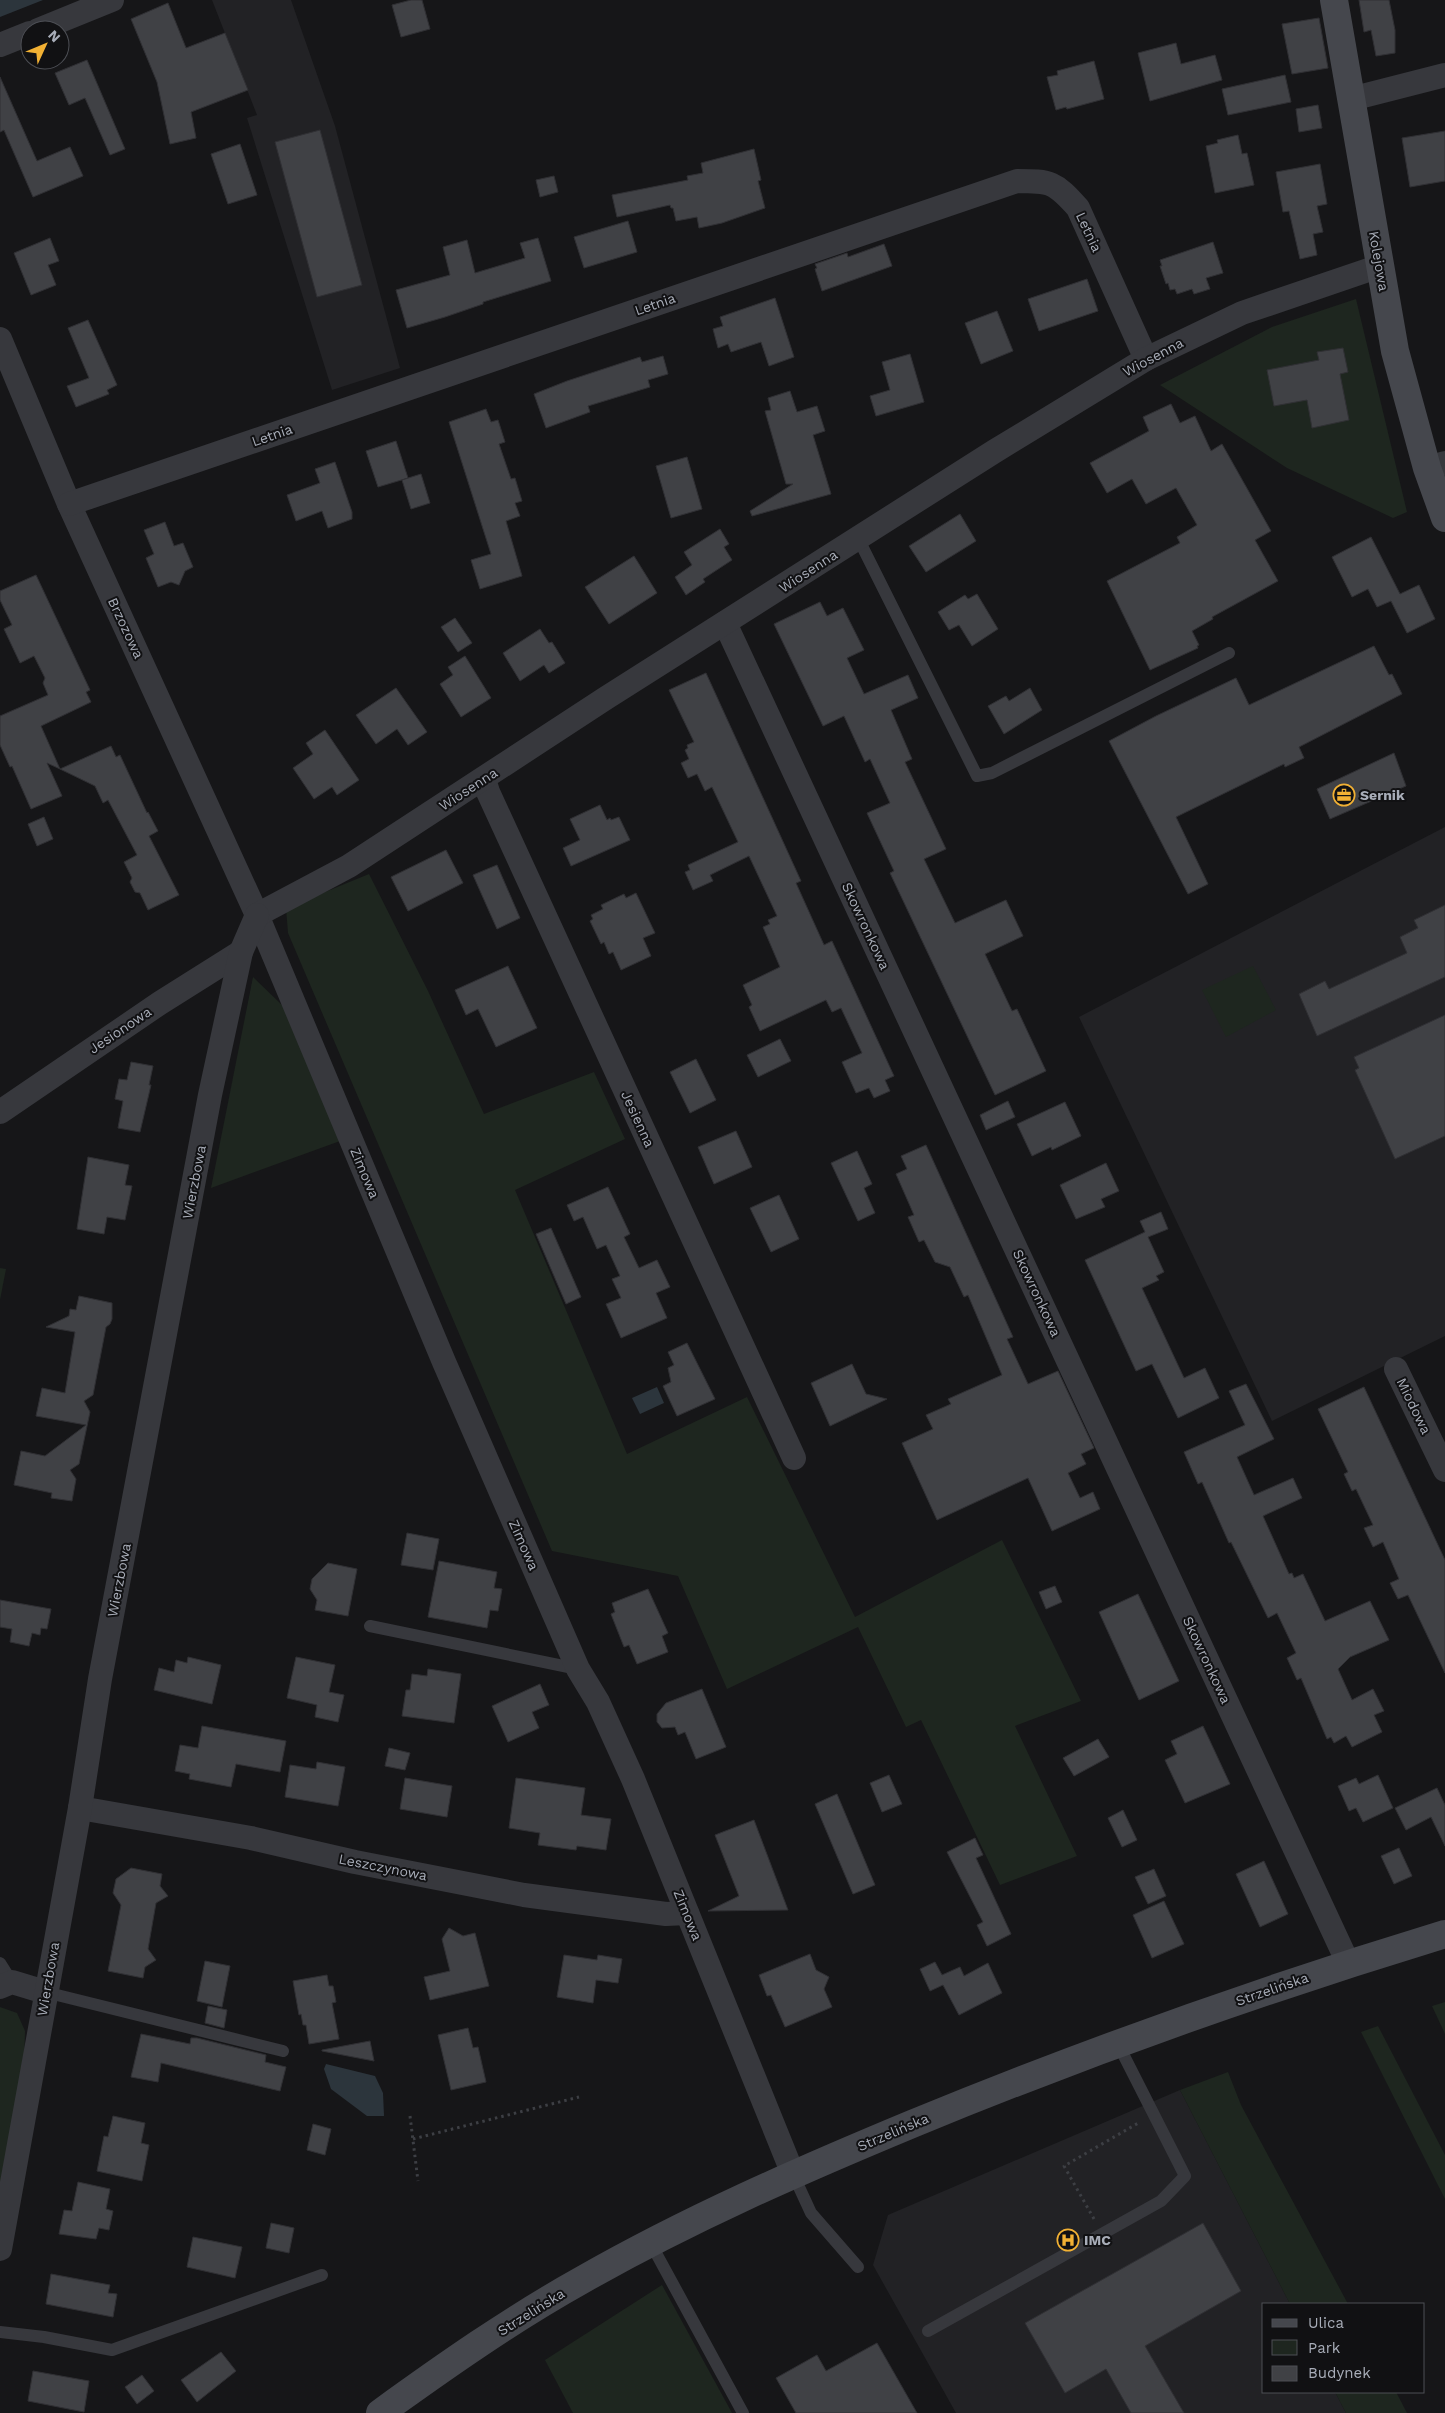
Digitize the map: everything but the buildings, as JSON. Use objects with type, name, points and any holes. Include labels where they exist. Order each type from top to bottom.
[{"type":"main road","name":"Kolejowa","points":[[1334,0],[1395,351],[1436,465],[1445,518]]},
{"type":"main road","name":"Strzelińska","points":[[380,2413],[430,2377],[578,2282],[650,2242],[793,2174],[1000,2088],[1198,2014],[1348,1963],[1445,1934]]},
{"type":"street","points":[[55,20],[78,6],[112,0]]},
{"type":"street","points":[[0,45],[20,37]]},
{"type":"street","points":[[1351,99],[1445,75]]},
{"type":"street","name":"Letnia","points":[[69,504],[1016,181],[1045,181],[1062,189],[1078,208],[1146,358]]},
{"type":"street","name":"Wiosenna","points":[[257,915],[349,866],[606,698],[995,451],[1146,358],[1242,312],[1380,266]]},
{"type":"street","name":"Brzozowa","points":[[0,339],[69,504],[257,915]]},
{"type":"street","name":"Skowronkowa","points":[[726,623],[1348,1963]]},
{"type":"street","name":"Jesienna","points":[[484,779],[488,792],[794,1458]]},
{"type":"street","name":"Wierzbowa","points":[[0,2250],[45,1992],[80,1808],[100,1679],[208,1105],[241,952],[257,915]]},
{"type":"street","name":"Zimowa","points":[[257,915],[444,1362],[578,1669],[598,1702],[633,1778],[793,2174]]},
{"type":"street","name":"Jesionowa","points":[[0,1112],[160,1003],[241,952]]},
{"type":"street","name":"Miodowa","points":[[1396,1369],[1445,1470]]},
{"type":"street","name":"Leszczynowa","points":[[80,1808],[251,1838],[355,1862],[524,1895],[666,1914],[687,1913]]},
{"type":"street","points":[[4,1977],[45,1992]]},
{"type":"lane","points":[[858,538],[977,776],[992,773],[1229,653]]},
{"type":"lane","points":[[370,1626],[578,1669]]},
{"type":"lane","points":[[45,1992],[282,2051]]},
{"type":"lane","points":[[928,2331],[1161,2201],[1185,2176],[1118,2044]]},
{"type":"lane","points":[[793,2174],[811,2214],[858,2266]]},
{"type":"lane","points":[[650,2242],[743,2413]]},
{"type":"lane","points":[[0,2332],[44,2337],[112,2350],[322,2275]]},
{"type":"path","points":[[413,2139],[579,2096]]},
{"type":"path","points":[[1103,2234],[1064,2166],[1154,2114]]},
{"type":"path","points":[[410,2116],[418,2181]]},
{"type":"shaded area","points":[[0,0],[43,0],[0,17]]},
{"type":"shaded area","points":[[212,0],[291,0],[335,126],[400,368],[332,390],[247,118],[257,115]]},
{"type":"shaded area","points":[[1445,827],[1445,1336],[1272,1421],[1079,1017]]},
{"type":"shaded area","points":[[657,1387],[664,1403],[640,1414],[632,1398]]},
{"type":"shaded area","points":[[326,2064],[375,2076],[383,2093],[384,2116],[367,2116],[331,2089],[324,2069]]},
{"type":"shaded area","name":"IMC","points":[[1180,2090],[1289,2303],[1262,2303],[1262,2393],[1336,2393],[1346,2413],[956,2413],[873,2265],[888,2215]]},
{"type":"green space","points":[[1356,299],[1407,512],[1393,518],[1287,468],[1160,385],[1272,327]]},
{"type":"green space","points":[[369,874],[428,991],[484,1114],[594,1072],[625,1139],[515,1190],[627,1454],[747,1397],[855,1617],[1002,1540],[1081,1701],[1015,1726],[1077,1856],[1000,1885],[921,1720],[906,1727],[858,1627],[727,1689],[678,1576],[552,1551],[288,933],[286,908]]},
{"type":"green space","points":[[1253,966],[1276,1010],[1226,1037],[1202,990]]},
{"type":"green space","points":[[253,977],[283,1006],[340,1141],[211,1188]]},
{"type":"green space","points":[[0,1268],[6,1269],[0,1300]]},
{"type":"green space","points":[[1445,2002],[1445,2034],[1432,2006]]},
{"type":"green space","points":[[0,2007],[17,2013],[25,2031],[24,2066],[0,2185]]},
{"type":"green space","points":[[1378,2026],[1445,2155],[1445,2199],[1361,2032]]},
{"type":"green space","points":[[1228,2072],[1241,2105],[1347,2303],[1289,2303],[1180,2090]]},
{"type":"green space","points":[[662,2285],[732,2413],[573,2413],[545,2360]]},
{"type":"green space","points":[[1336,2393],[1397,2393],[1407,2413],[1346,2413]]},
{"type":"place","name":"Sernik","points":[[1344,795]]},
{"type":"place","name":"IMC","points":[[1068,2240]]}]
